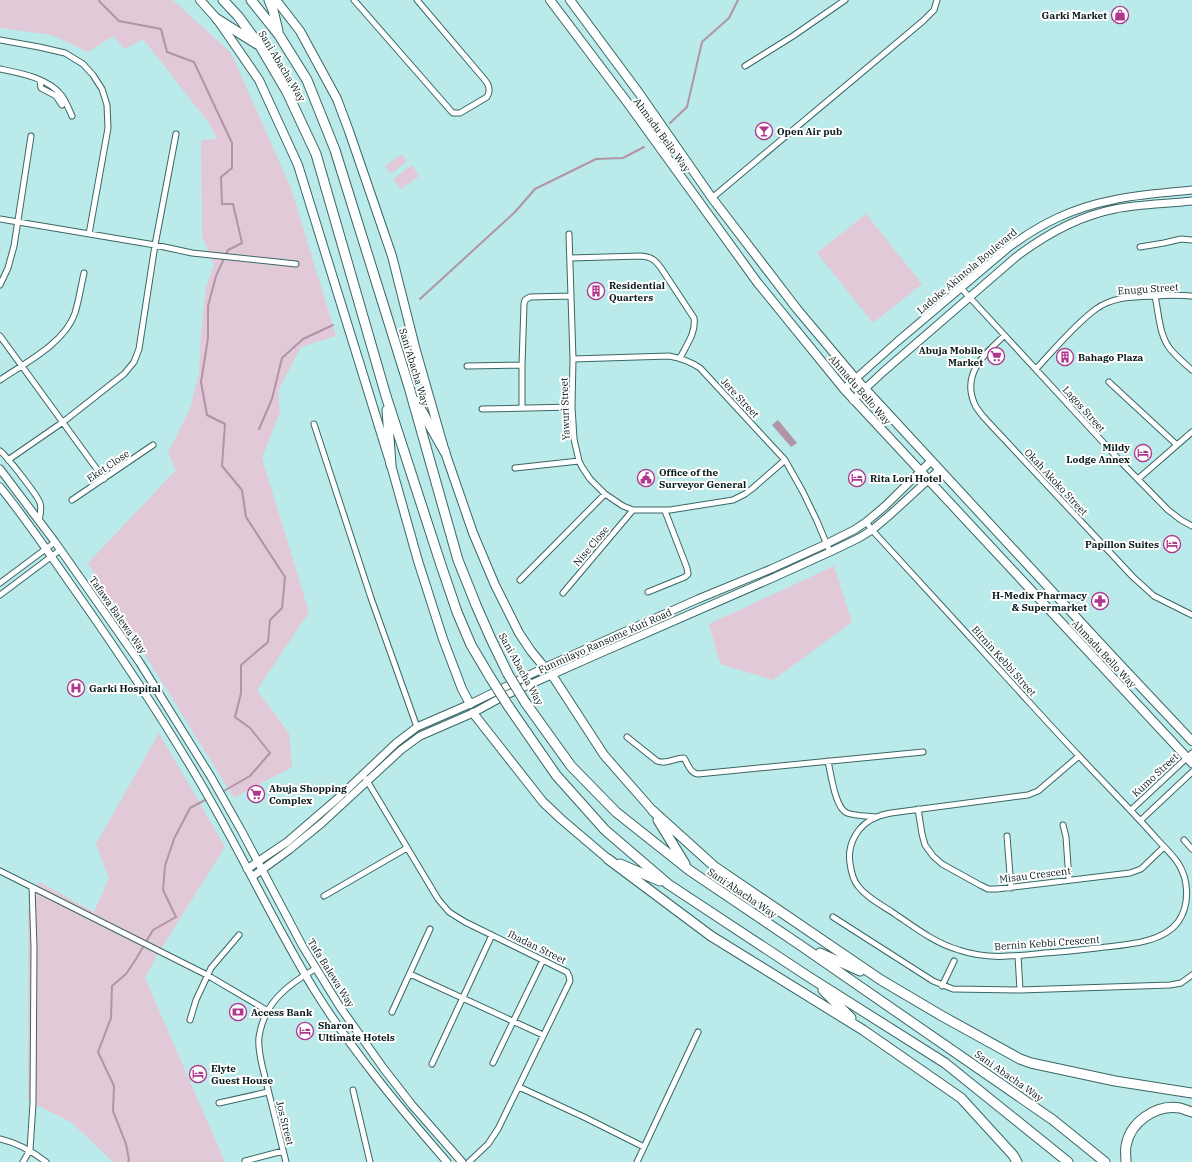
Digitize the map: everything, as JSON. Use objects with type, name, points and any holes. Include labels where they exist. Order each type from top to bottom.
[{"type":"highway","name":"Sani Abacha Way","points":[[223,0],[238,16],[260,46],[287,92],[316,154],[386,396],[441,565],[471,645],[509,707],[556,775],[605,830],[668,884],[809,977],[945,1063],[1068,1162]]},
{"type":"highway","name":"Sani Abacha Way","points":[[251,0],[279,35],[307,80],[335,150],[408,387],[458,560],[476,605],[508,674],[525,702],[571,766],[616,812],[689,870],[1054,1120],[1105,1162]]},
{"type":"highway","points":[[269,0],[279,35]]},
{"type":"highway","points":[[218,19],[260,46]]},
{"type":"highway","points":[[408,387],[445,452]]},
{"type":"highway","points":[[386,396],[391,465]]},
{"type":"highway","points":[[653,811],[689,870]]},
{"type":"highway","points":[[653,811],[714,867],[881,980],[1020,1059],[1031,1063],[1115,1081],[1192,1093]]},
{"type":"highway","points":[[608,859],[668,884]]},
{"type":"highway","points":[[608,859],[711,936],[863,1030],[961,1098],[1017,1162]]},
{"type":"highway","points":[[800,945],[881,980]]},
{"type":"highway","points":[[809,977],[863,1030]]},
{"type":"highway","points":[[1126,1162],[1126,1147],[1129,1137],[1140,1120],[1157,1110],[1180,1108],[1192,1112]]},
{"type":"main road","points":[[200,0],[218,19],[259,80],[298,165],[391,465],[418,561],[443,639],[462,689],[470,704]]},
{"type":"main road","name":"Sani Abacha Way","points":[[276,0],[300,31],[337,99],[392,256],[415,347],[445,452],[472,533],[494,585],[519,633],[545,668]]},
{"type":"main road","name":"Ahmadu Bello Way","points":[[550,0],[627,102],[757,282],[853,400],[1190,757]]},
{"type":"main road","name":"Ahmadu Bello Way","points":[[570,0],[639,93],[712,198],[796,308],[864,389],[1192,741]]},
{"type":"main road","points":[[552,675],[604,755],[653,811]]},
{"type":"main road","points":[[473,712],[543,802],[608,859]]},
{"type":"street","points":[[354,0],[453,114],[460,113],[487,97],[489,92],[488,84],[417,0]]},
{"type":"street","points":[[745,66],[793,36],[845,0]]},
{"type":"street","points":[[712,198],[923,21],[934,10],[937,0]]},
{"type":"street","points":[[0,40],[65,53],[83,64],[93,75],[102,89],[108,105],[108,128],[89,234]]},
{"type":"street","points":[[0,70],[29,75],[40,80],[58,92],[72,116]]},
{"type":"street","points":[[40,80],[41,88],[56,96],[62,106]]},
{"type":"street","points":[[8,460],[63,422],[124,374],[134,362],[139,349],[155,245],[176,134]]},
{"type":"street","points":[[0,285],[8,268],[14,246],[31,136]]},
{"type":"street","name":"Ladoke Akintola Boulevard","points":[[844,389],[1008,248],[1046,223],[1078,209],[1113,200],[1192,190]]},
{"type":"street","name":"Ladoke Akintola Boulevard","points":[[853,400],[969,296],[1033,244],[1052,233],[1081,220],[1116,209],[1192,201]]},
{"type":"street","points":[[0,219],[155,245],[192,253],[296,264]]},
{"type":"street","name":"Yawuri Street","points":[[569,234],[573,359],[572,407],[574,439],[579,461],[590,479],[605,494],[623,506],[633,510],[665,511],[733,500],[754,488],[785,460]]},
{"type":"street","points":[[1140,247],[1181,239],[1192,240]]},
{"type":"street","points":[[570,258],[641,256],[649,257],[655,261],[694,318],[694,332],[680,358]]},
{"type":"street","points":[[0,380],[49,346],[63,334],[75,313],[84,273]]},
{"type":"street","name":"Lagos Street","points":[[961,288],[1123,464],[1168,510],[1192,526]]},
{"type":"street","points":[[522,408],[525,300],[530,297],[571,296]]},
{"type":"street","points":[[1156,296],[1161,329],[1165,341],[1171,350],[1192,370]]},
{"type":"street","name":"Enugu Street","points":[[1036,369],[1077,326],[1097,308],[1114,300],[1156,296],[1192,296]]},
{"type":"street","points":[[0,336],[104,480]]},
{"type":"street","name":"Okah Akoko Street","points":[[1004,336],[979,361],[973,372],[971,385],[972,396],[976,408],[1133,578],[1154,596],[1192,615]]},
{"type":"street","name":"Jere Street","points":[[573,359],[669,356],[680,358],[700,368],[785,460],[803,492],[830,552]]},
{"type":"street","points":[[467,366],[522,365]]},
{"type":"street","points":[[1109,382],[1178,445]]},
{"type":"street","points":[[482,409],[572,407]]},
{"type":"street","points":[[314,424],[371,598],[417,727]]},
{"type":"street","points":[[1138,479],[1192,432]]},
{"type":"street","name":"Eket Close","points":[[72,500],[104,480],[153,445]]},
{"type":"street","points":[[0,451],[38,498],[41,508],[39,521]]},
{"type":"street","points":[[515,468],[579,461]]},
{"type":"street","name":"Funmilayo Ransome Kuti Road","points":[[248,869],[287,842],[337,799],[396,742],[417,727],[470,704],[545,668],[826,544],[854,530],[885,506],[931,461]]},
{"type":"street","name":"Tafawa Balewa Way","points":[[0,469],[55,542],[140,663],[211,777]]},
{"type":"street","name":"Funmilayo Ransome Kuti Road","points":[[252,877],[289,850],[322,823],[401,750],[420,736],[504,696],[859,538],[872,530],[891,514],[939,470]]},
{"type":"street","points":[[0,487],[46,548],[164,721],[220,816],[306,974],[331,1015],[403,1111],[447,1162]]},
{"type":"street","points":[[520,580],[605,494]]},
{"type":"street","name":"Nise Close","points":[[563,593],[633,510]]},
{"type":"street","points":[[648,592],[685,577],[688,574],[665,511]]},
{"type":"street","name":"Birnin Kebbi Street","points":[[866,522],[1079,756],[1131,810]]},
{"type":"street","points":[[0,583],[55,542]]},
{"type":"street","points":[[0,595],[60,550]]},
{"type":"street","points":[[627,737],[657,761],[662,763],[684,758],[692,771],[698,774],[923,752]]},
{"type":"street","name":"Bernin Kebbi Crescent","points":[[1079,756],[1038,791],[1028,795],[1016,798],[891,813],[876,817],[858,831],[851,844],[849,857],[851,870],[856,884],[864,893],[926,934],[952,948],[978,955],[999,957],[1018,956],[1138,943],[1153,939],[1165,933],[1177,924],[1184,909],[1187,891],[1184,875],[1178,862],[1131,810]]},
{"type":"street","name":"Kumo Street","points":[[1131,810],[1190,757]]},
{"type":"street","points":[[828,761],[838,803],[842,809],[848,813],[876,817]]},
{"type":"street","points":[[1141,820],[1192,772]]},
{"type":"street","name":"Ibadan Street","points":[[364,774],[438,899],[449,912],[465,922],[567,972],[570,976],[570,981],[495,1134],[488,1144],[470,1162]]},
{"type":"street","name":"Tafa Balewa Way","points":[[211,777],[315,969],[384,1069],[412,1105],[462,1162]]},
{"type":"street","name":"Misau Crescent","points":[[918,810],[925,845],[933,856],[942,864],[988,889],[997,890],[1130,873],[1141,869],[1164,847]]},
{"type":"street","points":[[1063,825],[1066,837],[1069,880]]},
{"type":"street","points":[[1007,836],[1011,888]]},
{"type":"street","points":[[1184,840],[1192,849]]},
{"type":"street","points":[[324,896],[407,848]]},
{"type":"street","points":[[0,871],[207,975],[268,1011]]},
{"type":"street","points":[[23,1162],[30,1150],[33,1103],[34,948],[32,887]]},
{"type":"street","points":[[834,917],[933,981],[942,986],[953,989],[1020,990],[1170,985],[1181,983],[1192,976]]},
{"type":"street","points":[[392,1012],[430,929]]},
{"type":"street","points":[[190,1020],[196,1000],[207,975],[217,960],[239,935]]},
{"type":"street","points":[[432,1064],[492,935]]},
{"type":"street","points":[[1018,956],[1020,990]]},
{"type":"street","points":[[493,1063],[543,960]]},
{"type":"street","points":[[942,986],[954,961]]},
{"type":"street","name":"Jos Street","points":[[286,1162],[262,1065],[259,1050],[259,1038],[268,1011],[276,999],[287,987],[315,969]]},
{"type":"street","points":[[410,974],[543,1035]]},
{"type":"street","points":[[637,1162],[698,1032]]},
{"type":"street","points":[[519,1087],[644,1147]]},
{"type":"street","points":[[353,1090],[370,1162]]},
{"type":"street","points":[[219,1103],[268,1092]]},
{"type":"street","points":[[0,1139],[30,1150],[46,1162]]},
{"type":"street","points":[[246,1161],[283,1151]]},
{"type":"shaded area","points":[[0,0],[173,0],[231,53],[291,188],[336,336],[301,347],[278,391],[280,412],[262,458],[309,612],[257,690],[289,733],[292,767],[234,798],[88,563],[176,470],[168,453],[190,409],[199,373],[201,333],[206,287],[214,265],[202,236],[201,140],[217,139],[209,123],[143,39],[125,49],[113,36],[88,52],[52,35],[0,28]]},
{"type":"shaded area","points":[[402,154],[407,161],[391,174],[385,166]]},
{"type":"shaded area","points":[[412,165],[419,176],[401,189],[393,179]]},
{"type":"shaded area","points":[[866,214],[922,284],[873,323],[817,253]]},
{"type":"shaded area","points":[[778,420],[797,443],[791,447],[772,425]]},
{"type":"shaded area","points":[[834,566],[852,622],[773,680],[720,664],[709,624]]},
{"type":"shaded area","points":[[159,733],[225,847],[159,952],[145,978],[225,1162],[113,1162],[71,1122],[28,1101],[28,910],[39,882],[94,912],[109,878],[96,844]]},
{"type":"waterway","points":[[99,0],[119,21],[161,29],[167,52],[194,62],[232,143],[232,168],[221,177],[222,204],[233,204],[242,243],[228,250],[216,276],[208,306],[208,338],[201,382],[207,415],[225,424],[222,466],[242,490],[246,517],[285,577],[282,608],[270,620],[268,642],[241,665],[241,693],[235,717],[250,728],[270,753],[250,776],[222,792]]},
{"type":"waterway","points":[[670,123],[687,107],[702,42],[729,18],[738,0]]},
{"type":"waterway","points":[[420,299],[515,212],[535,189],[596,159],[623,158],[644,147]]},
{"type":"waterway","points":[[259,429],[272,399],[282,358],[303,339],[333,325]]},
{"type":"waterway","points":[[128,1162],[129,1160],[126,1144],[113,1111],[114,1086],[98,1052],[111,1018],[112,986],[126,974],[153,930],[176,917],[163,890],[165,866],[174,839],[190,808],[207,799]]},
{"type":"place","name":"Garki Market","points":[[1120,15]]},
{"type":"place","name":"Open Air pub","points":[[764,131]]},
{"type":"place","name":"Residential Quarters","points":[[596,291]]},
{"type":"place","name":"Abuja Mobile Market","points":[[996,356]]},
{"type":"place","name":"Bahago Plaza","points":[[1065,357]]},
{"type":"place","name":"Mildy Lodge Annex","points":[[1143,453]]},
{"type":"place","name":"Office of the Surveyor General","points":[[646,478]]},
{"type":"place","name":"Rita Lori Hotel","points":[[857,478]]},
{"type":"place","name":"Papillon Suites","points":[[1172,544]]},
{"type":"place","name":"H-Medix Pharmacy & Supermarket","points":[[1100,601]]},
{"type":"place","name":"Garki Hospital","points":[[76,688]]},
{"type":"place","name":"Abuja Shopping Complex","points":[[256,794]]},
{"type":"place","name":"Access Bank","points":[[238,1012]]},
{"type":"place","name":"Sharon Ultimate Hotels","points":[[305,1031]]},
{"type":"place","name":"Elyte Guest House","points":[[198,1074]]}]
